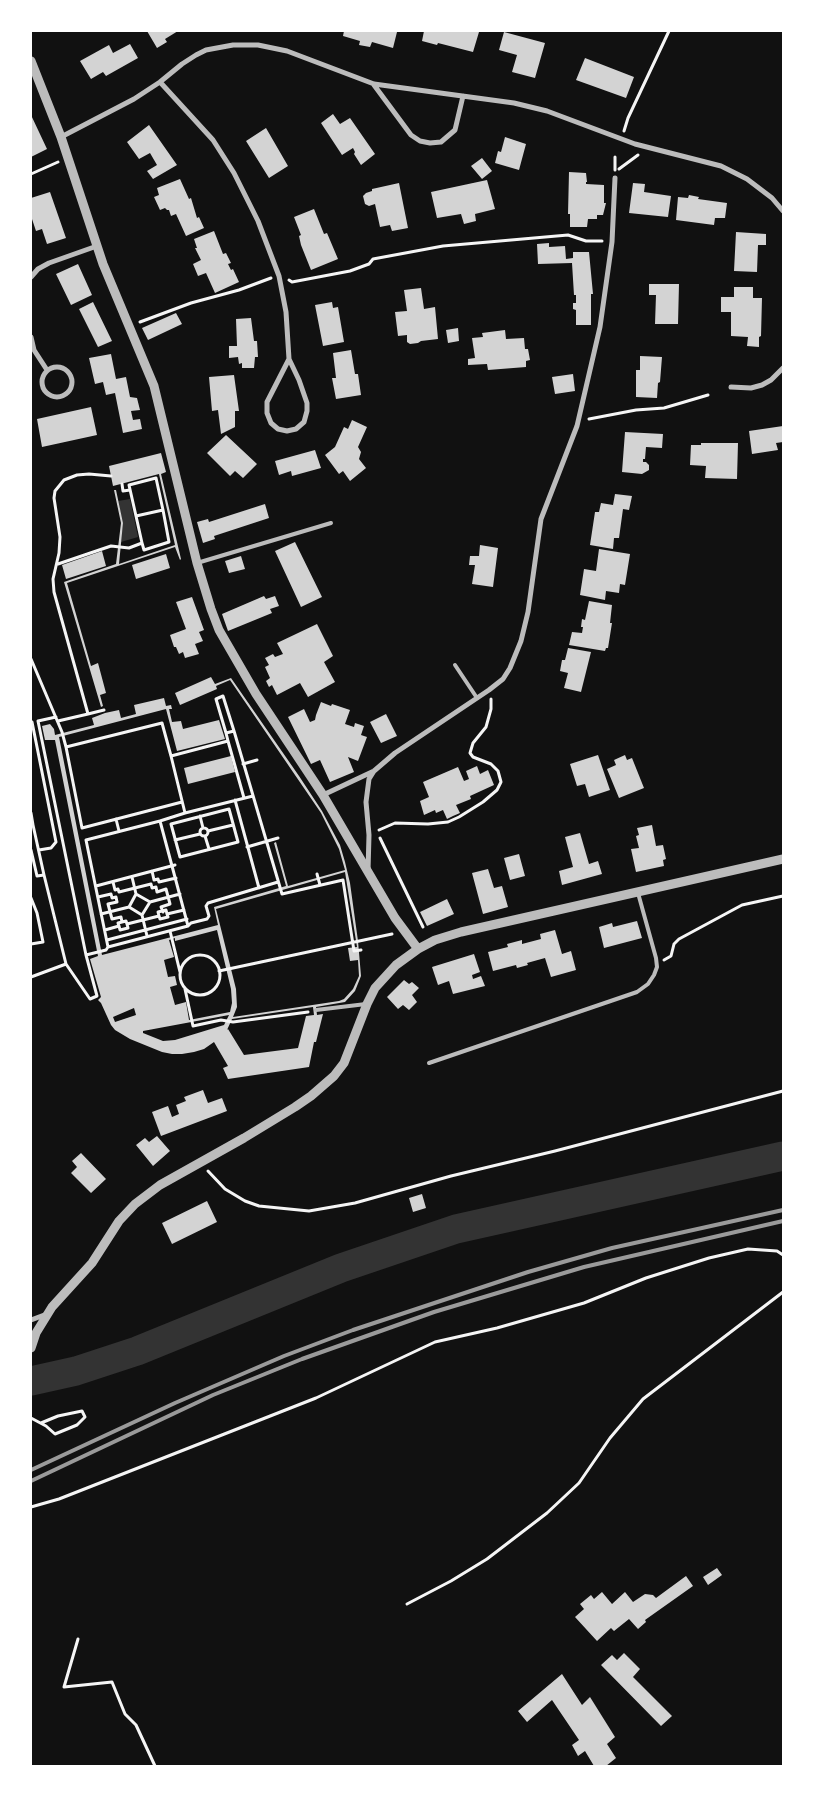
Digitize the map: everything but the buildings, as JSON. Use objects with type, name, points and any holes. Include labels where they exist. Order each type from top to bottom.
[{"type":"street","points":[[61,137],[110,113],[160,82],[182,64],[201,53],[218,47],[246,44],[288,51],[374,84],[463,96],[548,111],[621,139],[721,166],[747,179],[772,198],[783,211]]},
{"type":"street","points":[[31,60],[61,137],[97,246],[154,386],[197,563],[211,609],[226,643],[256,694],[323,795],[395,918],[418,949]]},
{"type":"street","points":[[160,82],[212,140],[234,173],[258,221],[281,285],[286,312],[289,359],[307,403],[304,422],[296,429],[287,430],[278,429],[271,423],[267,413],[267,402],[289,359]]},
{"type":"street","points":[[374,84],[411,135],[420,141],[430,143],[440,142],[455,130],[463,96]]},
{"type":"street","points":[[323,795],[374,771],[402,747],[489,690],[503,679],[510,668],[521,641],[528,612],[541,519],[578,421],[600,327],[612,242],[615,178]]},
{"type":"street","points":[[31,277],[38,269],[49,263],[97,246]]},
{"type":"street","points":[[31,337],[34,350],[47,370]]},
{"type":"street","points":[[60,367],[68,372],[72,380],[67,394],[57,397],[44,390],[42,380],[47,370],[60,367]]},
{"type":"street","points":[[731,387],[751,388],[762,385],[771,380],[783,368]]},
{"type":"street","points":[[368,873],[370,835],[366,802],[369,779],[374,771]]},
{"type":"street","points":[[31,1348],[36,1333],[47,1314],[92,1263],[126,1212],[147,1193],[295,1107],[334,1076],[344,1064],[367,1004],[381,980],[396,965],[418,949],[435,940],[461,932],[783,859]]},
{"type":"street","points":[[31,1320],[47,1314]]},
{"type":"lane","points":[[197,563],[331,523]]},
{"type":"lane","points":[[455,665],[477,698]]},
{"type":"lane","points":[[429,1063],[637,992],[648,984],[654,975],[656,962],[638,893]]},
{"type":"lane","points":[[316,1010],[367,1004]]},
{"type":"path","points":[[621,139],[628,118],[669,31]]},
{"type":"path","points":[[615,178],[615,171],[639,155]]},
{"type":"path","points":[[616,157],[616,166]]},
{"type":"path","points":[[31,174],[68,158]]},
{"type":"path","points":[[292,282],[350,271],[369,264],[373,259],[443,246],[568,235],[586,241],[598,241]]},
{"type":"path","points":[[141,322],[191,302],[238,290],[267,278]]},
{"type":"path","points":[[578,421],[636,410],[664,408],[708,395]]},
{"type":"path","points":[[88,714],[54,592],[53,579],[60,537],[54,498],[55,491],[64,480],[77,475],[88,474],[111,476]]},
{"type":"path","points":[[156,478],[170,542],[144,550],[130,490],[129,485],[156,478]]},
{"type":"path","points":[[122,484],[123,491],[130,490]]},
{"type":"path","points":[[136,516],[163,510]]},
{"type":"path","points":[[57,564],[111,546],[128,548],[142,543]]},
{"type":"path","points":[[31,659],[57,719],[66,747],[82,828],[182,802]]},
{"type":"path","points":[[384,826],[395,823],[428,824],[451,820],[483,802],[497,790],[501,782],[498,771],[491,764],[470,753],[474,743],[486,727],[491,709],[489,690]]},
{"type":"path","points":[[244,798],[216,699],[223,696],[282,894],[343,880],[354,951],[361,950]]},
{"type":"path","points":[[31,813],[32,826],[66,964],[90,1000],[97,996],[86,954],[38,721],[104,710]]},
{"type":"path","points":[[32,722],[56,839],[51,848],[39,850]]},
{"type":"path","points":[[66,747],[162,723],[178,778],[185,814]]},
{"type":"path","points":[[226,733],[234,731]]},
{"type":"path","points":[[34,734],[41,732]]},
{"type":"path","points":[[171,756],[228,741]]},
{"type":"path","points":[[243,764],[257,760]]},
{"type":"path","points":[[108,947],[86,840],[253,796]]},
{"type":"path","points":[[235,800],[259,888]]},
{"type":"path","points":[[229,808],[238,842],[180,857],[171,824],[200,816],[229,808]]},
{"type":"path","points":[[200,816],[203,828],[200,834]]},
{"type":"path","points":[[451,820],[453,816]]},
{"type":"path","points":[[116,819],[119,831]]},
{"type":"path","points":[[160,821],[174,866],[188,926]]},
{"type":"path","points":[[203,828],[208,831],[233,825]]},
{"type":"path","points":[[378,830],[423,927]]},
{"type":"path","points":[[205,836],[208,834],[208,831]]},
{"type":"path","points":[[175,840],[200,834],[205,836]]},
{"type":"path","points":[[205,836],[209,849]]},
{"type":"path","points":[[247,846],[278,838]]},
{"type":"path","points":[[31,852],[37,876],[44,875]]},
{"type":"path","points":[[96,886],[174,866]]},
{"type":"path","points":[[152,872],[154,880]]},
{"type":"path","points":[[317,874],[320,885]]},
{"type":"path","points":[[101,914],[128,907],[136,894],[132,877]]},
{"type":"path","points":[[111,894],[110,890],[118,889],[119,892],[135,889],[151,884],[150,881],[158,878],[159,882]]},
{"type":"path","points":[[159,882],[176,878]]},
{"type":"path","points":[[113,882],[115,890]]},
{"type":"path","points":[[156,887],[160,885],[159,882]]},
{"type":"path","points":[[86,954],[106,950],[108,947],[188,926],[191,923],[207,919],[209,916],[206,906],[208,902],[278,882]]},
{"type":"path","points":[[151,884],[152,888],[156,887]]},
{"type":"path","points":[[156,887],[157,892],[166,890],[170,904],[161,907],[162,912]]},
{"type":"path","points":[[111,894],[112,898],[120,896],[119,892]]},
{"type":"path","points":[[98,897],[111,894]]},
{"type":"path","points":[[136,894],[150,902]]},
{"type":"path","points":[[147,936],[142,915],[150,902],[180,894]]},
{"type":"path","points":[[656,962],[671,956],[674,944],[679,939],[742,905],[783,896]]},
{"type":"path","points":[[116,897],[117,902],[108,904],[112,919],[121,917],[122,922]]},
{"type":"path","points":[[31,898],[37,913],[43,942],[31,944]]},
{"type":"path","points":[[128,907],[142,915]]},
{"type":"path","points":[[159,916],[158,912],[166,910],[167,914]]},
{"type":"path","points":[[167,914],[184,910]]},
{"type":"path","points":[[105,930],[119,926],[118,923],[126,921],[127,924],[159,916],[160,919],[168,917],[167,914]]},
{"type":"path","points":[[164,918],[166,924]]},
{"type":"path","points":[[107,940],[187,919]]},
{"type":"path","points":[[119,926],[120,930],[128,928],[127,924]]},
{"type":"path","points":[[124,929],[125,935]]},
{"type":"path","points":[[170,931],[180,973]]},
{"type":"path","points":[[219,971],[393,934]]},
{"type":"path","points":[[198,955],[207,956],[212,959],[219,971],[218,984],[206,994],[194,994],[185,989],[178,980],[180,973],[186,960],[198,955]]},
{"type":"path","points":[[31,977],[66,964]]},
{"type":"path","points":[[185,989],[193,1026],[221,1020],[233,1022],[316,1010]]},
{"type":"path","points":[[201,1162],[225,1189],[245,1201],[259,1206],[309,1210],[356,1203],[451,1176],[783,1091]]},
{"type":"path","points":[[31,1507],[59,1499],[316,1398],[435,1342],[497,1328],[584,1303],[646,1278],[719,1256],[748,1249],[777,1251],[783,1255]]},
{"type":"path","points":[[406,1604],[451,1582],[487,1559],[547,1513],[579,1483],[610,1438],[643,1399],[783,1292]]},
{"type":"path","points":[[31,1418],[55,1434],[77,1425],[85,1417],[82,1411],[58,1416],[41,1423]]},
{"type":"path","points":[[78,1639],[64,1687],[112,1682],[125,1714],[136,1725],[155,1766]]},
{"type":"shaded area","points":[[130,499],[138,537],[121,542],[123,523],[118,501]]},
{"type":"waterway","points":[[31,1381],[76,1371],[137,1351],[341,1268],[456,1229],[783,1156]]},
{"type":"railway","points":[[31,1470],[175,1403],[284,1356],[353,1330],[528,1272],[612,1248],[783,1210]]},
{"type":"railway","points":[[31,1481],[213,1395],[302,1359],[434,1312],[584,1267],[783,1221]]}]
